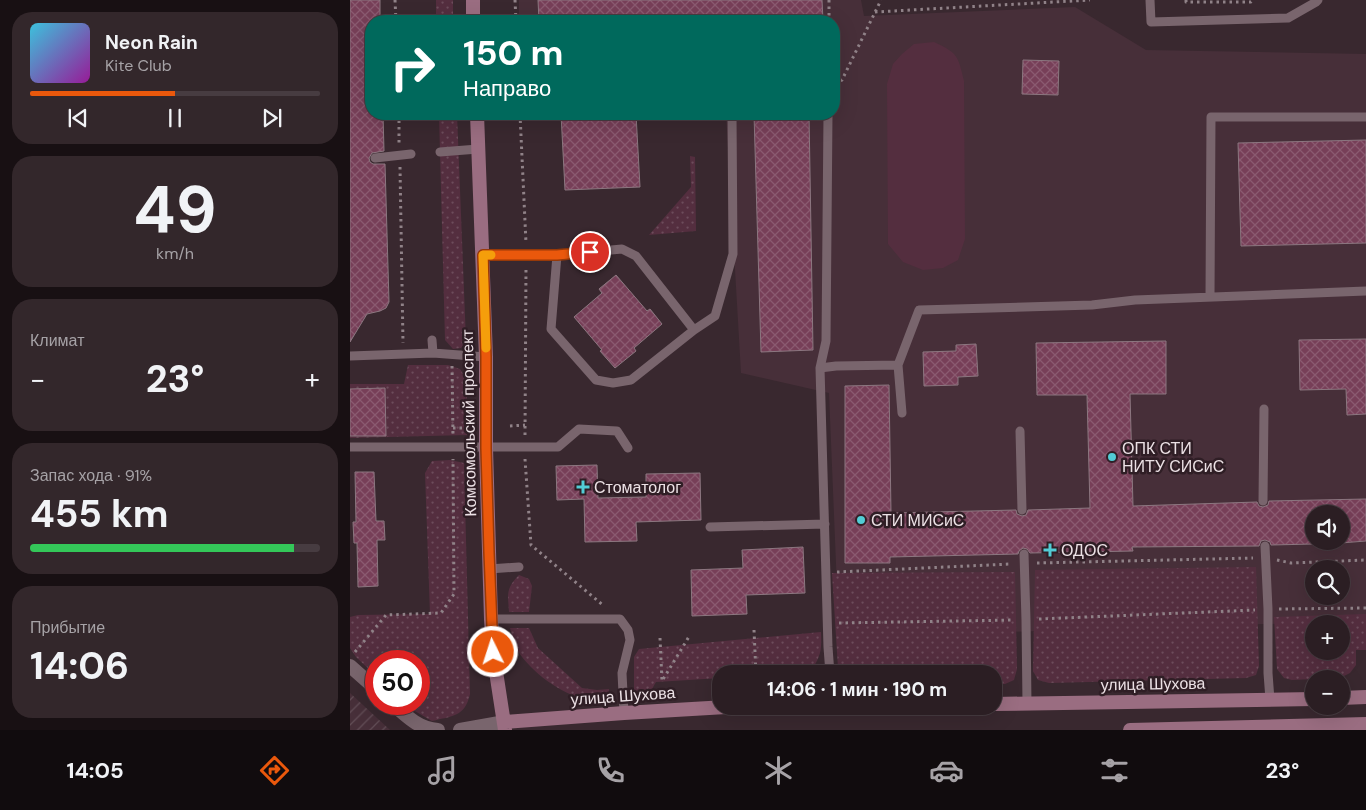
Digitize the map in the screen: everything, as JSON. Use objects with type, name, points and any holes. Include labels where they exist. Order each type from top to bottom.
[{"type":"main road","points":[[473,0],[473,15]]},
{"type":"main road","name":"Комсомольский проспект","points":[[477,120],[486,357],[486,448],[491,619],[493,652],[505,726]]},
{"type":"main road","points":[[1350,698],[1366,697]]},
{"type":"main road","name":"улица Шухова","points":[[1002,704],[1305,699]]},
{"type":"main road","name":"улица Шухова","points":[[505,726],[624,713],[712,708]]},
{"type":"main road","points":[[1130,730],[1366,724]]},
{"type":"street","points":[[350,666],[365,679]]},
{"type":"street","points":[[405,715],[428,729],[438,730]]},
{"type":"street","points":[[460,730],[505,726]]},
{"type":"lane","points":[[1150,0],[1151,22],[1288,18],[1318,0]]},
{"type":"lane","points":[[1210,297],[1211,117],[1366,117]]},
{"type":"lane","points":[[557,255],[551,329],[596,380],[613,382],[631,380],[694,330],[715,316],[733,254],[732,120]]},
{"type":"lane","points":[[828,120],[826,341],[820,368],[830,665]]},
{"type":"lane","points":[[440,152],[478,149]]},
{"type":"lane","points":[[375,158],[411,154]]},
{"type":"lane","points":[[483,255],[557,255],[622,249],[636,256],[694,330]]},
{"type":"lane","points":[[902,413],[898,365],[918,310],[1092,305],[1135,300],[1366,290]]},
{"type":"lane","points":[[432,340],[433,354]]},
{"type":"lane","points":[[350,356],[433,354],[486,357]]},
{"type":"lane","points":[[820,368],[898,365]]},
{"type":"lane","points":[[1263,501],[1264,409]]},
{"type":"lane","points":[[350,447],[558,447],[579,429],[617,431],[628,448]]},
{"type":"lane","points":[[1020,431],[1022,510]]},
{"type":"lane","points":[[710,527],[825,524]]},
{"type":"lane","points":[[1265,546],[1270,700]]},
{"type":"lane","points":[[1024,558],[1027,704]]},
{"type":"lane","points":[[489,569],[519,567]]},
{"type":"lane","points":[[491,619],[620,619],[628,630],[630,640],[622,673],[624,713]]},
{"type":"path","points":[[394,0],[395,15]]},
{"type":"path","points":[[516,0],[516,15]]},
{"type":"path","points":[[829,0],[829,15]]},
{"type":"path","points":[[840,81],[881,0]]},
{"type":"path","points":[[875,12],[1090,0]]},
{"type":"path","points":[[1186,0],[1186,2],[1251,2],[1253,0]]},
{"type":"path","points":[[399,120],[404,355]]},
{"type":"path","points":[[520,120],[526,255],[525,447],[530,545],[620,619]]},
{"type":"path","points":[[350,658],[386,615],[440,613],[454,594],[452,355]]},
{"type":"path","points":[[510,426],[525,425]]},
{"type":"path","points":[[453,428],[467,428]]},
{"type":"path","points":[[834,572],[1024,558],[1266,558],[1291,563],[1366,560]]},
{"type":"path","points":[[828,623],[1026,620],[1268,609],[1366,608]]},
{"type":"path","points":[[754,630],[756,665]]},
{"type":"path","points":[[660,638],[662,681],[690,635]]},
{"type":"shaded area","points":[[436,0],[453,0],[453,15],[436,15]]},
{"type":"shaded area","points":[[519,0],[861,0],[864,16],[1075,7],[1146,50],[1366,54],[1366,621],[1350,621],[1350,615],[1305,615],[1305,623],[839,637],[829,393],[741,373],[726,120],[840,120],[840,15],[519,15]]},
{"type":"shaded area","points":[[934,42],[948,49],[956,56],[964,81],[965,239],[958,260],[943,268],[923,270],[903,262],[888,244],[887,84],[893,64],[902,54],[914,44]]},
{"type":"shaded area","points":[[439,120],[457,120],[466,341],[461,348],[453,349],[445,340]]},
{"type":"shaded area","points":[[690,156],[695,157],[696,231],[649,235],[691,187]]},
{"type":"shaded area","points":[[408,365],[448,365],[460,369],[467,380],[467,435],[350,438],[350,384],[404,384]]},
{"type":"shaded area","points":[[450,460],[464,463],[470,694],[465,707],[457,714],[432,721],[422,715],[430,715],[430,650],[365,650],[365,666],[350,648],[350,617],[358,615],[430,614],[425,473],[432,461]]},
{"type":"shaded area","points":[[1256,567],[1259,666],[1256,675],[1246,678],[1049,683],[1038,680],[1033,671],[1035,570]]},
{"type":"shaded area","points":[[1015,572],[1017,669],[1014,680],[1002,684],[1002,665],[838,665],[832,573]]},
{"type":"shaded area","points":[[519,575],[529,579],[532,586],[529,612],[509,612],[509,588]]},
{"type":"shaded area","points":[[1366,614],[1366,650],[1356,650],[1356,665],[1350,673],[1350,670],[1305,670],[1305,679],[1292,680],[1284,678],[1277,669],[1274,617],[1305,616],[1305,660],[1350,660],[1350,615],[1335,615]]},
{"type":"shaded area","points":[[510,628],[529,628],[538,648],[582,688],[609,689],[609,704],[592,702],[576,697],[547,681],[523,659],[517,650]]},
{"type":"shaded area","points":[[821,632],[820,654],[815,665],[712,665],[712,679],[656,682],[649,693],[642,698],[638,698],[634,692],[634,657],[639,649]]},
{"type":"shaded area","points":[[350,693],[365,707],[365,715],[374,715],[390,730],[350,730]]},
{"type":"building","points":[[350,0],[380,0],[380,15],[365,15],[365,120],[383,120],[384,151],[372,153],[369,158],[373,164],[385,164],[389,302],[386,308],[367,314],[350,342]]},
{"type":"building","points":[[538,0],[822,0],[823,15],[539,15]]},
{"type":"building","points":[[1023,60],[1059,61],[1058,95],[1022,94]]},
{"type":"building","points":[[561,120],[636,120],[640,187],[565,190]]},
{"type":"building","points":[[754,120],[809,120],[813,350],[761,352]]},
{"type":"building","points":[[1366,140],[1366,243],[1241,246],[1238,143]]},
{"type":"building","points":[[616,275],[647,311],[650,309],[662,324],[634,348],[636,351],[615,368],[574,317],[602,293],[599,289]]},
{"type":"building","points":[[1366,339],[1366,414],[1347,415],[1346,389],[1300,390],[1299,340]]},
{"type":"building","points":[[1166,341],[1166,394],[1130,394],[1133,506],[1257,502],[1259,506],[1263,507],[1268,505],[1269,501],[1366,499],[1366,541],[1350,542],[1350,505],[1305,505],[1305,544],[1271,545],[1270,542],[1265,540],[1261,541],[1259,546],[1132,547],[1133,551],[1030,553],[1027,549],[1023,548],[1018,554],[890,557],[890,563],[845,563],[845,386],[889,385],[891,513],[1016,510],[1017,514],[1022,516],[1026,515],[1028,510],[1090,508],[1087,395],[1037,395],[1036,343]]},
{"type":"building","points":[[976,344],[978,376],[958,377],[958,385],[924,386],[923,352],[956,351],[956,345]]},
{"type":"building","points":[[385,388],[386,436],[350,436],[350,389]]},
{"type":"building","points":[[597,465],[598,498],[646,497],[646,474],[700,473],[701,520],[636,522],[637,541],[585,542],[584,499],[557,500],[556,466]]},
{"type":"building","points":[[355,472],[374,472],[376,521],[384,521],[385,540],[377,540],[378,586],[358,587],[357,543],[354,543],[353,522],[356,522]]},
{"type":"building","points":[[803,547],[805,593],[746,595],[747,614],[692,616],[691,570],[743,568],[742,550]]},
{"type":"slow traffic","points":[[486,348],[483,255],[491,255]]},
{"type":"place","name":"ОПК СТИ НИТУ СИСиС","points":[[1112,457]]},
{"type":"place","name":"Стоматолог","points":[[583,487]]},
{"type":"place","name":"СТИ МИСиС","points":[[861,520]]},
{"type":"place","name":"ОДОС","points":[[1050,550]]},
{"type":"route","points":[[493,652],[486,448],[483,255],[557,255],[590,252]]}]
